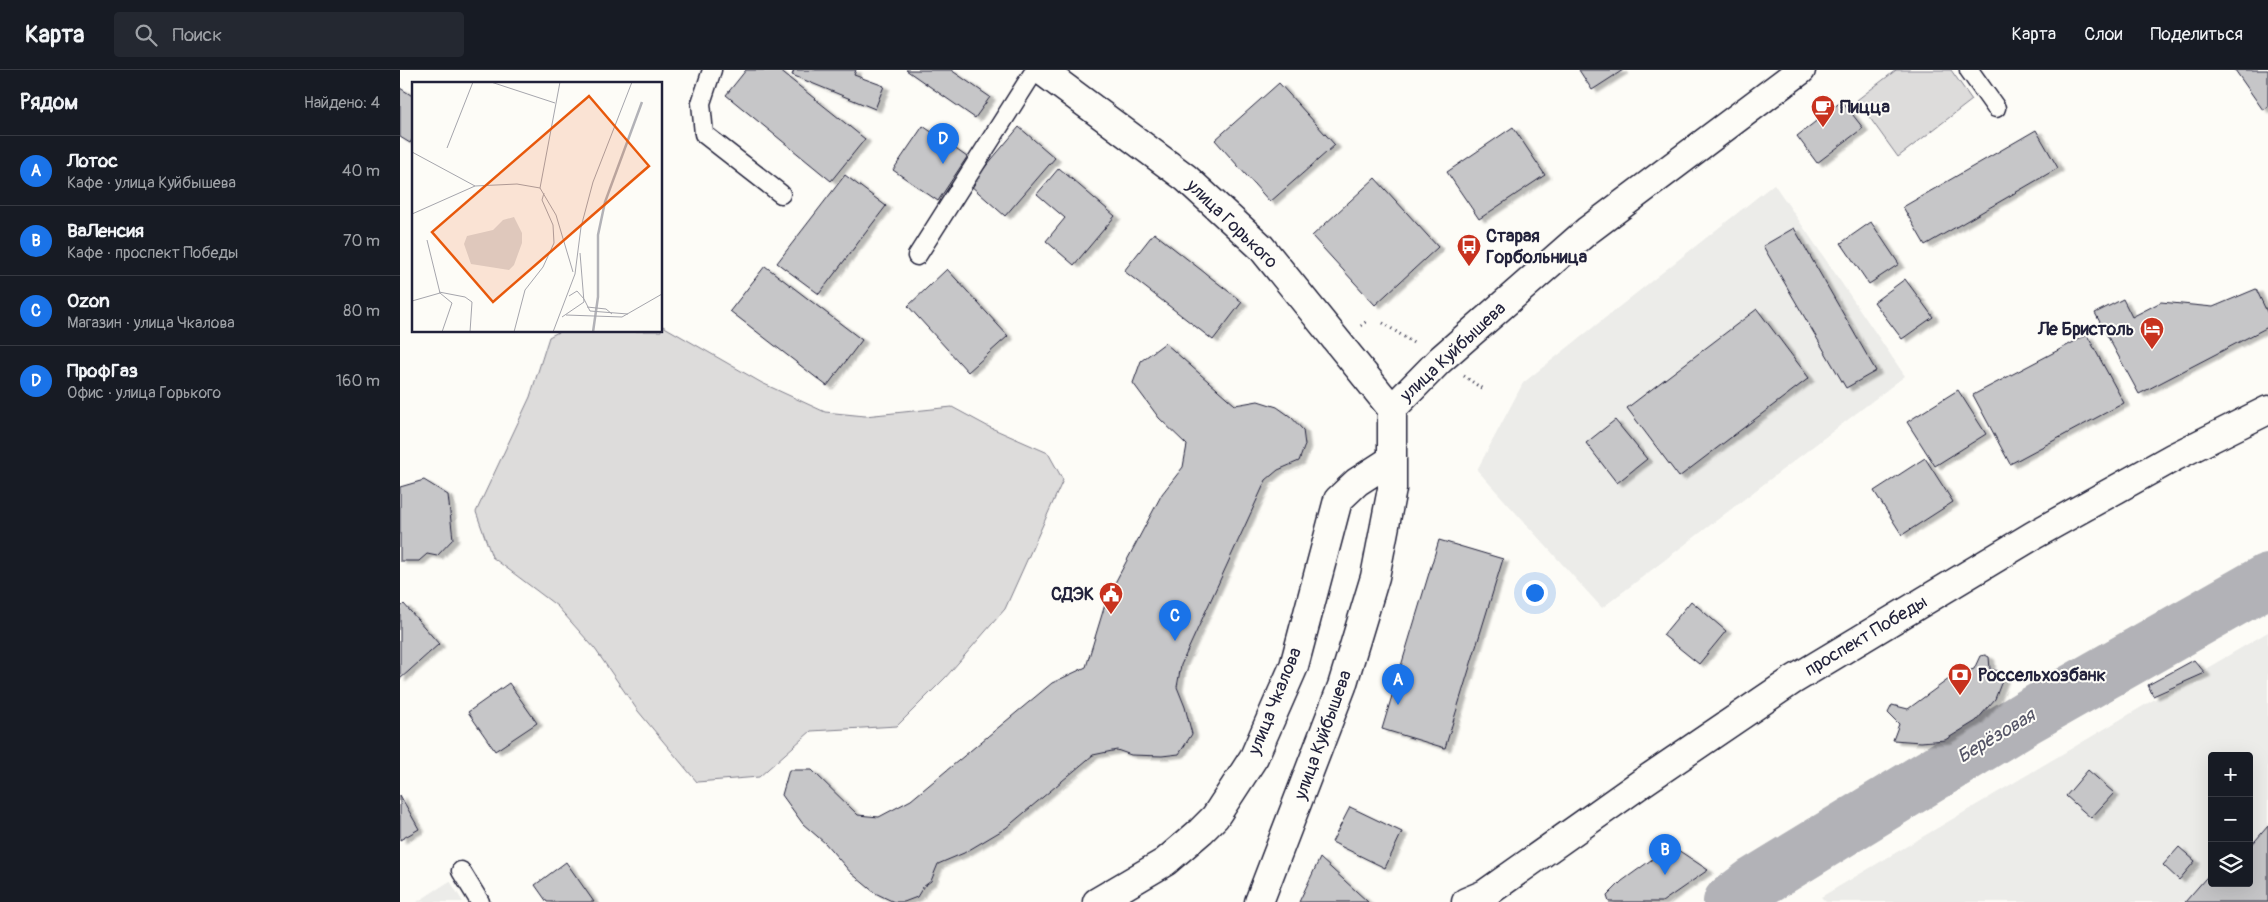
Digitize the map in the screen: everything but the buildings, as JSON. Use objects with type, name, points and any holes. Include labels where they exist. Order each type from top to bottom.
[{"type":"main road","name":"улица Горького","points":[[1041,70],[1186,178],[1261,247],[1392,409]]},
{"type":"main road","name":"улица Куйбышева","points":[[1259,902],[1342,686],[1377,568],[1391,497],[1392,409],[1440,360],[1588,231],[1801,70]]},
{"type":"main road","name":"проспект Победы","points":[[1477,899],[1793,680],[2034,535],[2174,456],[2268,410]]},
{"type":"main road","name":"улица Чкалова","points":[[1097,902],[1165,862],[1215,817],[1254,756],[1291,672],[1338,500],[1357,482],[1391,460]]},
{"type":"lane","points":[[712,70],[701,103],[704,134],[781,194]]},
{"type":"lane","points":[[917,256],[1035,70]]},
{"type":"lane","points":[[1968,70],[1996,108]]},
{"type":"lane","points":[[461,871],[480,902]]},
{"type":"shaded area","points":[[1896,70],[1951,70],[1972,100],[1898,157],[1857,100]]},
{"type":"shaded area","points":[[1774,184],[1905,376],[1602,608],[1477,470],[1523,383]]},
{"type":"shaded area","points":[[662,326],[762,383],[825,412],[865,416],[952,407],[989,427],[1048,453],[1063,480],[1005,609],[945,678],[897,726],[811,731],[759,777],[697,782],[638,711],[595,649],[557,606],[492,557],[476,512],[530,397],[549,337],[558,332],[662,332]]},
{"type":"shaded area","points":[[2268,632],[2268,902],[1826,902],[1821,897]]},
{"type":"shaded area","points":[[450,881],[463,902],[417,902]]},
{"type":"waterway","name":"Берёзовая","points":[[1730,902],[1754,884],[2027,717],[2268,580]]},
{"type":"place","name":"Пицца","points":[[1823,128]]},
{"type":"place","name":"ПрофГаз","points":[[943,164]]},
{"type":"place","name":"Старая Горбольница","points":[[1469,267]]},
{"type":"place","name":"Ле Бристоль","points":[[2152,350]]},
{"type":"place","name":"СДЭК","points":[[1111,615]]},
{"type":"place","name":"Ozon","points":[[1175,641]]},
{"type":"place","name":"Россельхозбанк","points":[[1960,696]]},
{"type":"place","name":"Лотос","points":[[1398,705]]},
{"type":"place","name":"ВаЛенсия","points":[[1665,875]]}]
